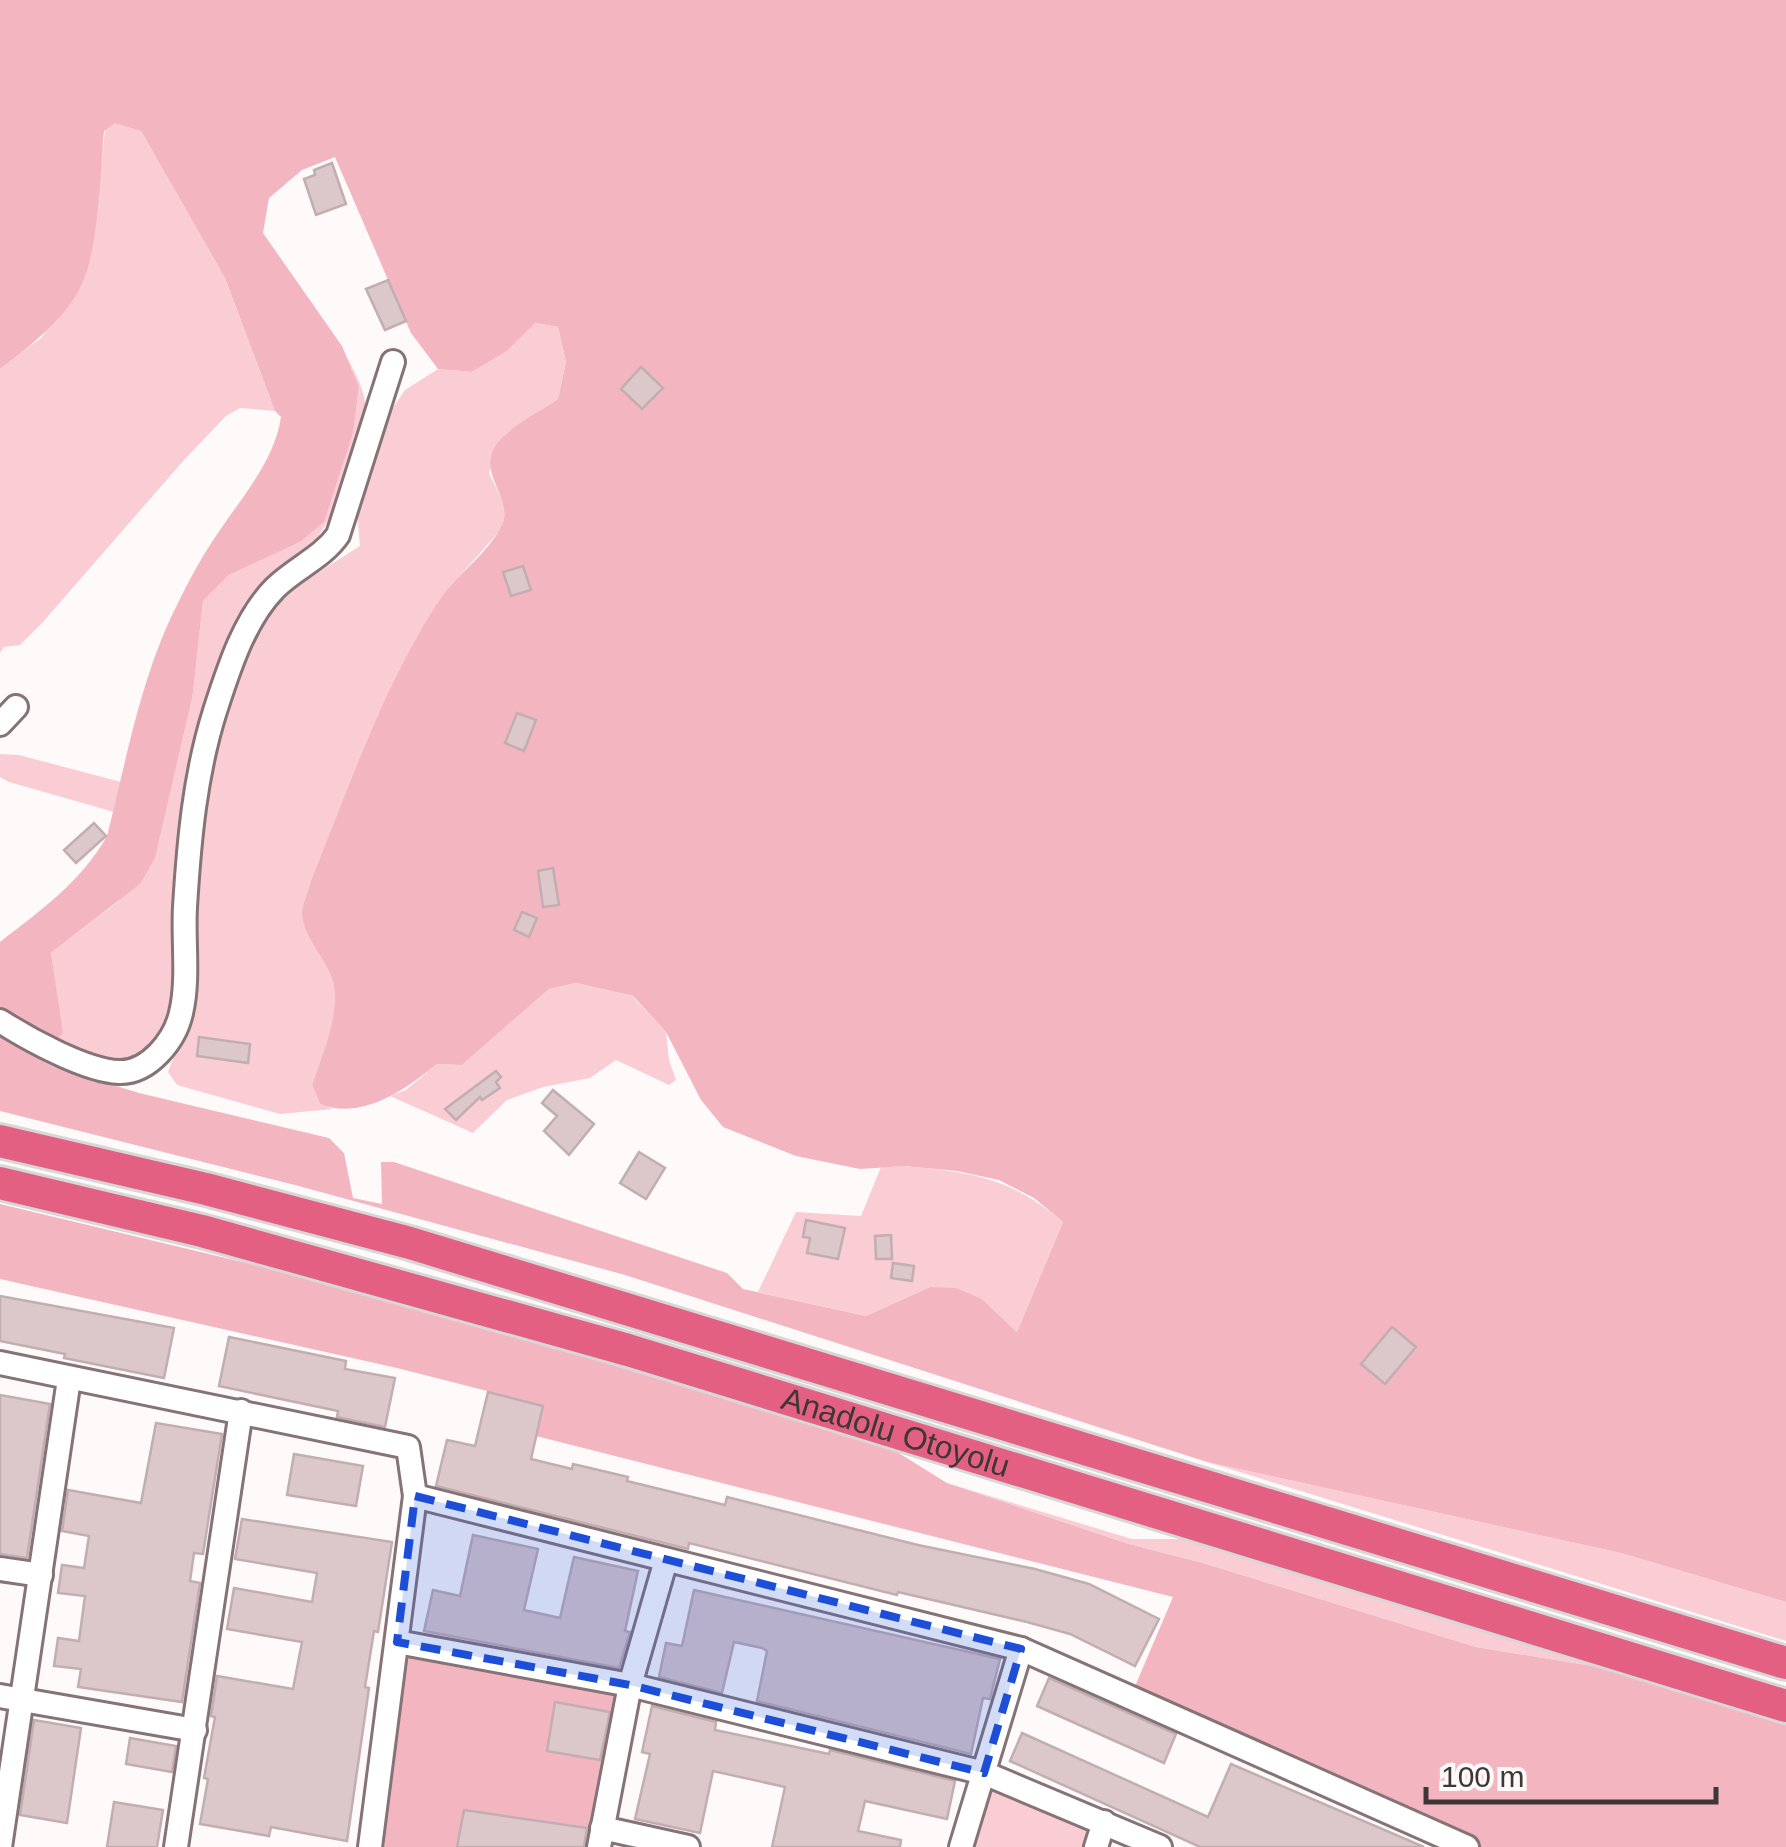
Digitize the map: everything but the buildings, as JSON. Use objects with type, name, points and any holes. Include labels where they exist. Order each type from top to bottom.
[{"type":"highway","name":"Anadolu Otoyolu","points":[[0,1141],[410,1243],[1786,1663]]},
{"type":"highway","name":"Anadolu Otoyolu","points":[[0,1184],[222,1236],[628,1350],[1786,1706]]},
{"type":"street","points":[[0,1021],[70,1056],[119,1072],[146,1063],[172,1038],[182,1010],[184,915],[194,807],[215,712],[255,615],[271,591],[331,546],[338,535],[393,362]]},
{"type":"street","points":[[0,1363],[408,1447],[415,1496],[370,1847]]},
{"type":"street","points":[[0,1847],[11,1697],[41,1575],[69,1379]]},
{"type":"street","points":[[176,1847],[241,1412]]},
{"type":"street","points":[[415,1496],[1020,1650],[1467,1847]]},
{"type":"street","points":[[666,1560],[630,1686],[600,1838],[688,1847]]},
{"type":"street","points":[[0,1569],[41,1575]]},
{"type":"street","points":[[397,1642],[630,1686],[984,1773],[1160,1847]]},
{"type":"street","points":[[961,1847],[1020,1650]]},
{"type":"street","points":[[11,1697],[195,1730]]},
{"type":"street","points":[[1096,1847],[1104,1822]]},
{"type":"highlighted area","points":[[415,1496],[1021,1649],[984,1773],[630,1685],[397,1642]]},
{"type":"shaded area","points":[[0,0],[1786,0],[1786,1602],[1621,1553],[1207,1462],[625,1275],[295,1185],[0,1111],[0,1037],[52,1066],[139,1093],[329,1138],[344,1153],[353,1198],[382,1204],[381,1162],[394,1162],[727,1273],[743,1289],[866,1316],[930,1287],[956,1288],[982,1299],[1017,1332],[1063,1222],[1034,1198],[999,1180],[904,1166],[860,1169],[796,1156],[723,1127],[701,1100],[666,1032],[633,996],[576,983],[549,989],[462,1065],[437,1064],[397,1092],[367,1105],[336,1108],[320,1104],[312,1085],[331,1028],[335,993],[329,972],[303,923],[302,912],[311,881],[368,740],[417,637],[443,595],[500,529],[503,505],[491,471],[495,446],[513,428],[558,399],[566,362],[558,327],[535,323],[507,351],[472,372],[438,369],[411,333],[335,157],[302,170],[269,198],[263,233],[342,346],[359,387],[353,433],[324,522],[300,542],[229,575],[203,601],[193,693],[155,858],[140,884],[51,953],[63,1033],[57,1039],[0,1009],[0,942],[73,881],[107,836],[136,717],[165,630],[203,557],[265,462],[281,417],[275,411],[225,278],[141,131],[115,123],[104,131],[95,232],[81,286],[56,321],[0,369]]},
{"type":"shaded area","points":[[97,99],[141,131],[225,278],[275,411],[240,408],[226,416],[43,622],[20,645],[4,647],[0,653],[0,369],[41,338],[81,286],[92,244],[105,131]]},
{"type":"shaded area","points":[[534,323],[558,327],[566,362],[558,399],[505,434],[489,473],[506,508],[502,528],[438,601],[307,932],[335,983],[332,1027],[312,1085],[320,1104],[333,1109],[280,1114],[177,1085],[168,1072],[195,1000],[191,977],[197,845],[220,725],[242,664],[264,619],[298,585],[360,546],[357,512],[384,421],[405,390],[438,369],[472,372],[507,351]]},
{"type":"shaded area","points":[[342,346],[359,381],[365,402],[361,434],[348,476],[321,533],[267,577],[237,622],[208,692],[188,760],[178,831],[173,1012],[163,1033],[139,1056],[110,1059],[94,1055],[57,1039],[62,1033],[51,953],[119,901],[193,693],[203,601],[229,575],[300,542],[353,433],[359,387]]},
{"type":"shaded area","points":[[0,754],[19,755],[121,782],[114,812],[9,782],[0,777]]},
{"type":"shaded area","points":[[576,983],[632,996],[666,1032],[676,1080],[669,1085],[616,1060],[590,1078],[543,1087],[507,1100],[473,1133],[390,1096],[406,1090],[437,1064],[462,1065],[549,989]]},
{"type":"shaded area","points":[[904,1166],[989,1179],[1025,1195],[1063,1222],[1017,1332],[982,1299],[930,1287],[866,1316],[758,1292],[796,1212],[861,1216],[881,1167]]},
{"type":"shaded area","points":[[0,1204],[363,1291],[889,1447],[947,1483],[1129,1544],[1476,1647],[1635,1673],[1786,1723],[1786,1847],[1467,1847],[1130,1698],[1173,1597],[536,1436],[543,1405],[397,1368],[0,1279]]},
{"type":"shaded area","points":[[1207,1462],[1621,1553],[1786,1602],[1786,1641]]},
{"type":"shaded area","points":[[947,1483],[1132,1539],[1193,1539],[1250,1560],[1635,1673],[1476,1647],[1129,1544]]},
{"type":"shaded area","points":[[397,1642],[630,1685],[599,1847],[370,1847]]},
{"type":"shaded area","points":[[984,1773],[1104,1822],[1096,1847],[961,1847]]}]
